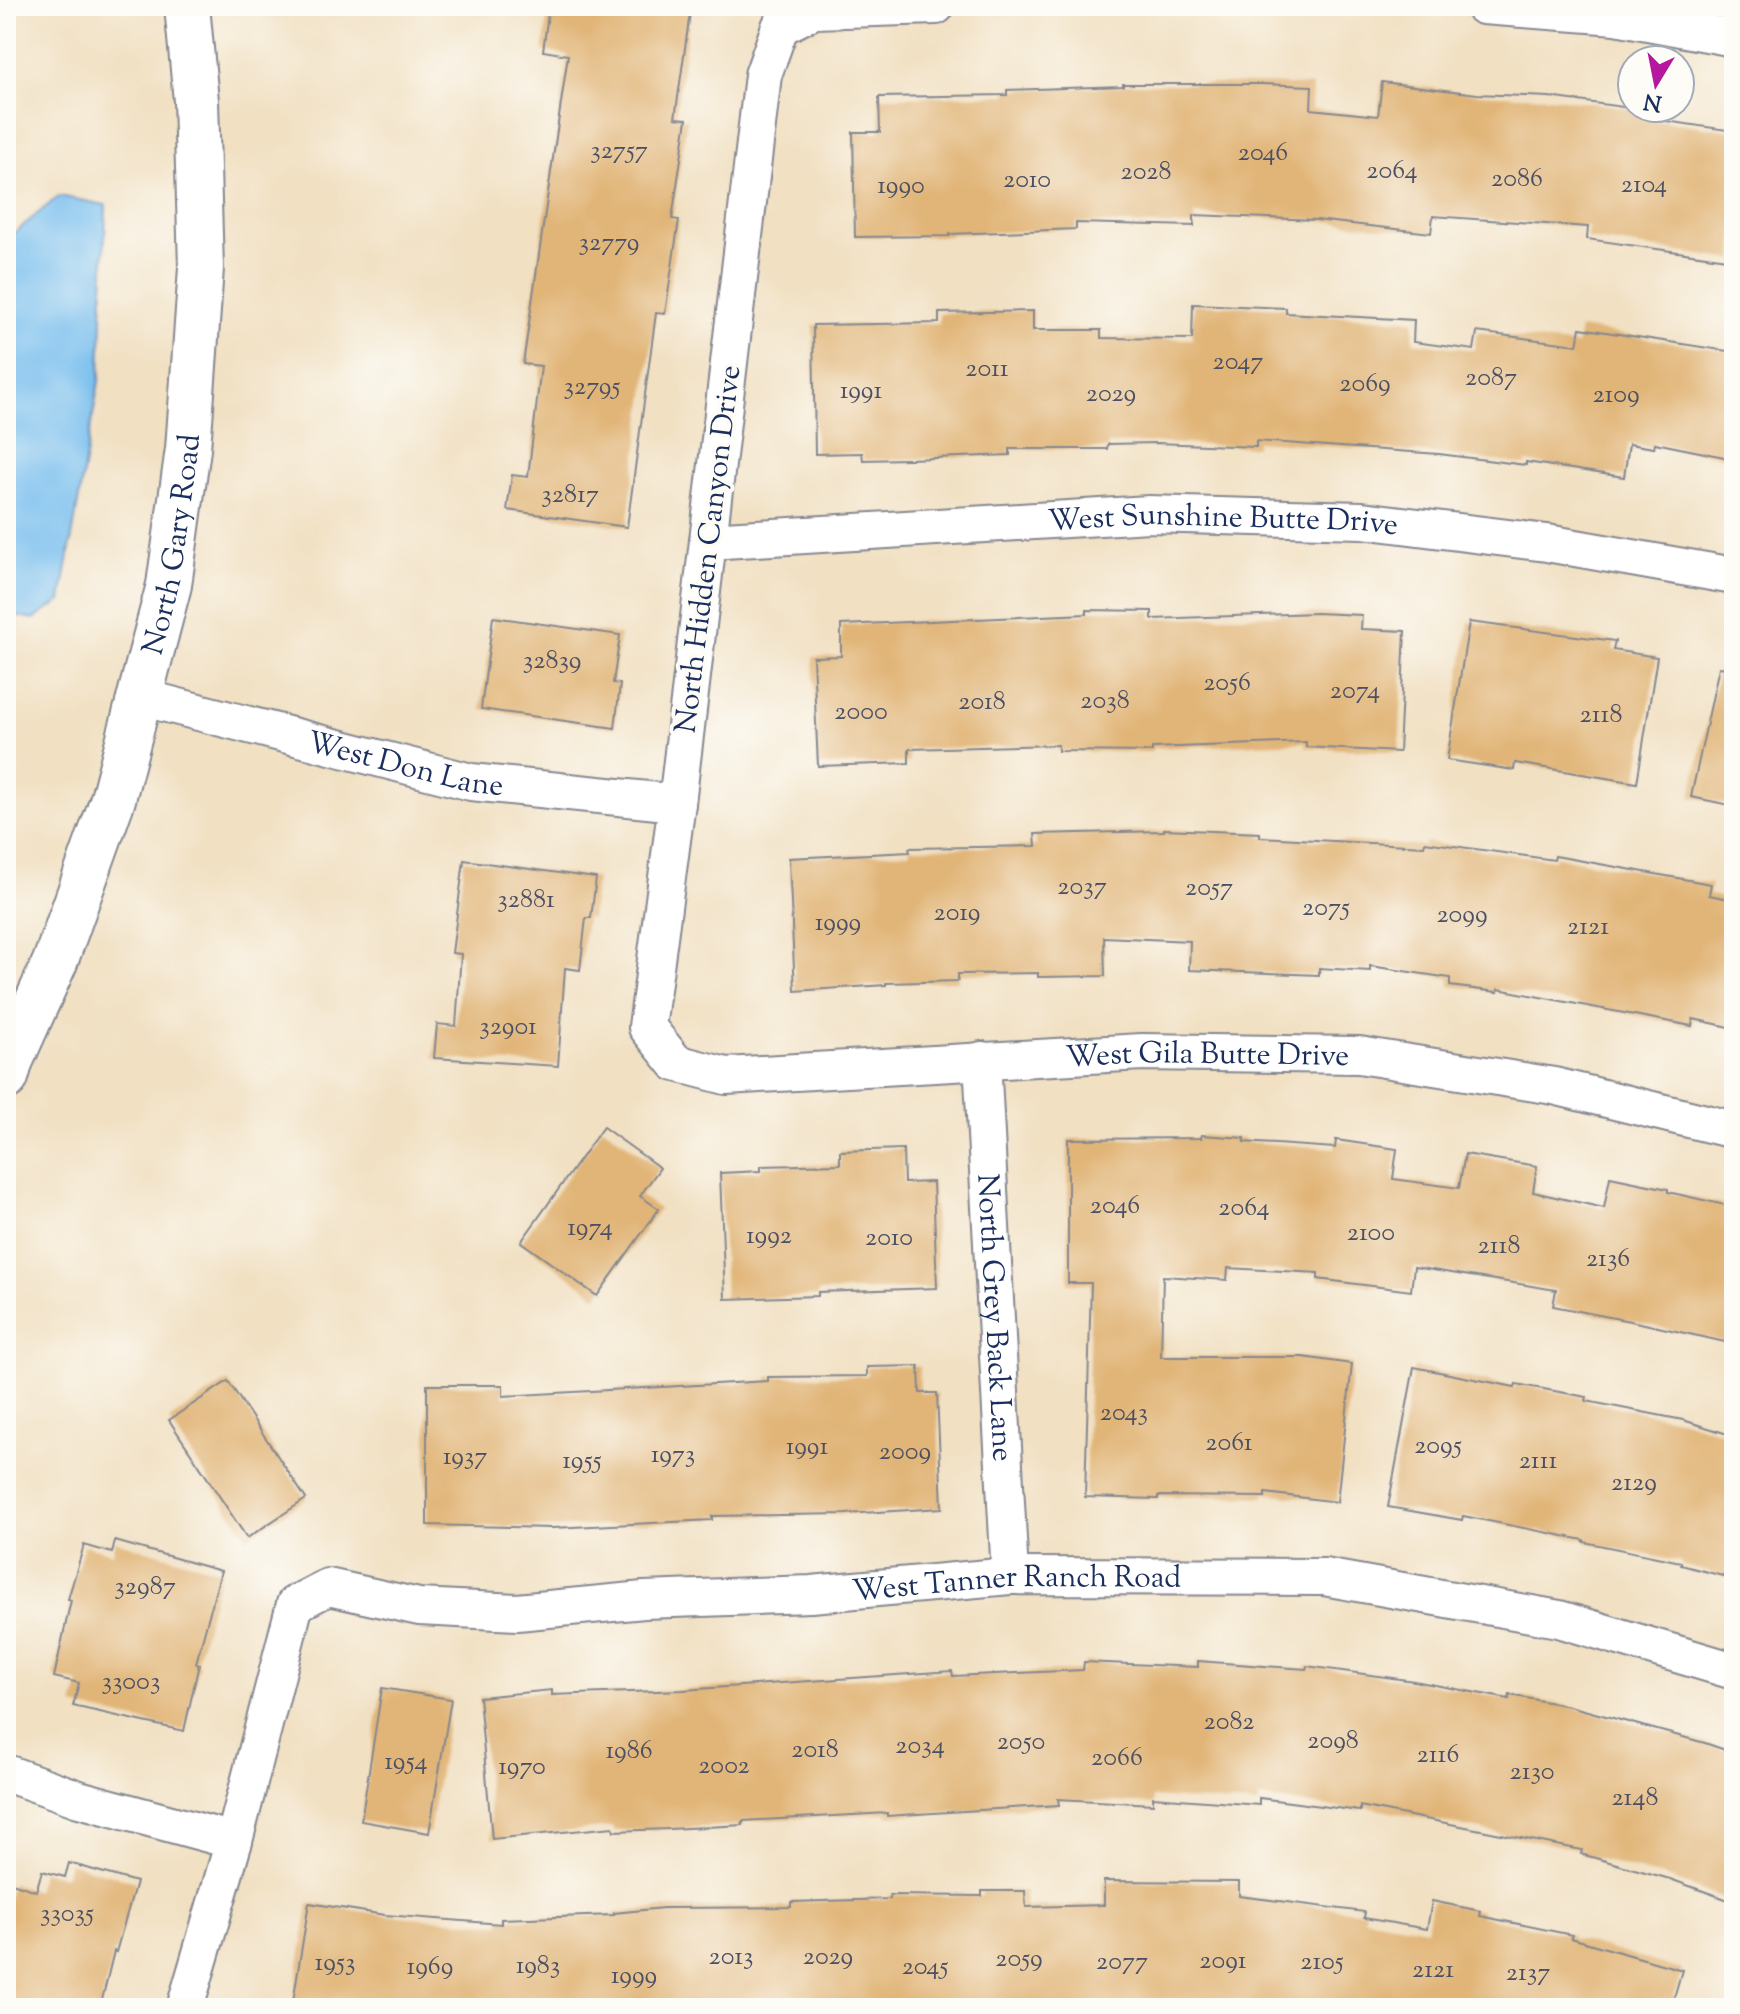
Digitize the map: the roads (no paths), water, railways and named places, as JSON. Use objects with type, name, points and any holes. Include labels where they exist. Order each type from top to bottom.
[{"type":"street","name":"North Gary Road","points":[[8,1067],[55,962],[113,799],[169,585],[188,449],[200,283],[196,101],[187,6]]},
{"type":"street","name":"North Hidden Canyon Drive","points":[[676,1063],[647,1027],[677,803],[763,75],[780,27],[814,10],[936,6]]},
{"type":"street","points":[[1483,6],[1616,16],[1734,38]]},
{"type":"street","name":"West Sunshine Butte Drive","points":[[708,541],[1149,514],[1362,520],[1547,543],[1734,576]]},
{"type":"street","name":"West Don Lane","points":[[140,697],[471,782],[677,803]]},
{"type":"street","name":"West Gila Butte Drive","points":[[676,1063],[726,1076],[1142,1052],[1359,1055],[1554,1086],[1734,1130]]},
{"type":"street","name":"North Grey Back Lane","points":[[982,1060],[1010,1576]]},
{"type":"street","name":"West Tanner Ranch Road","points":[[234,1841],[295,1604],[328,1587],[419,1607],[517,1612],[644,1600],[811,1594],[1010,1576],[1324,1577],[1559,1619],[1734,1671]]},
{"type":"street","points":[[6,1773],[79,1799],[234,1841],[185,2008]]},
{"type":"water","points":[[59,196],[106,205],[100,375],[61,601],[34,619],[6,614],[6,240]]}]
